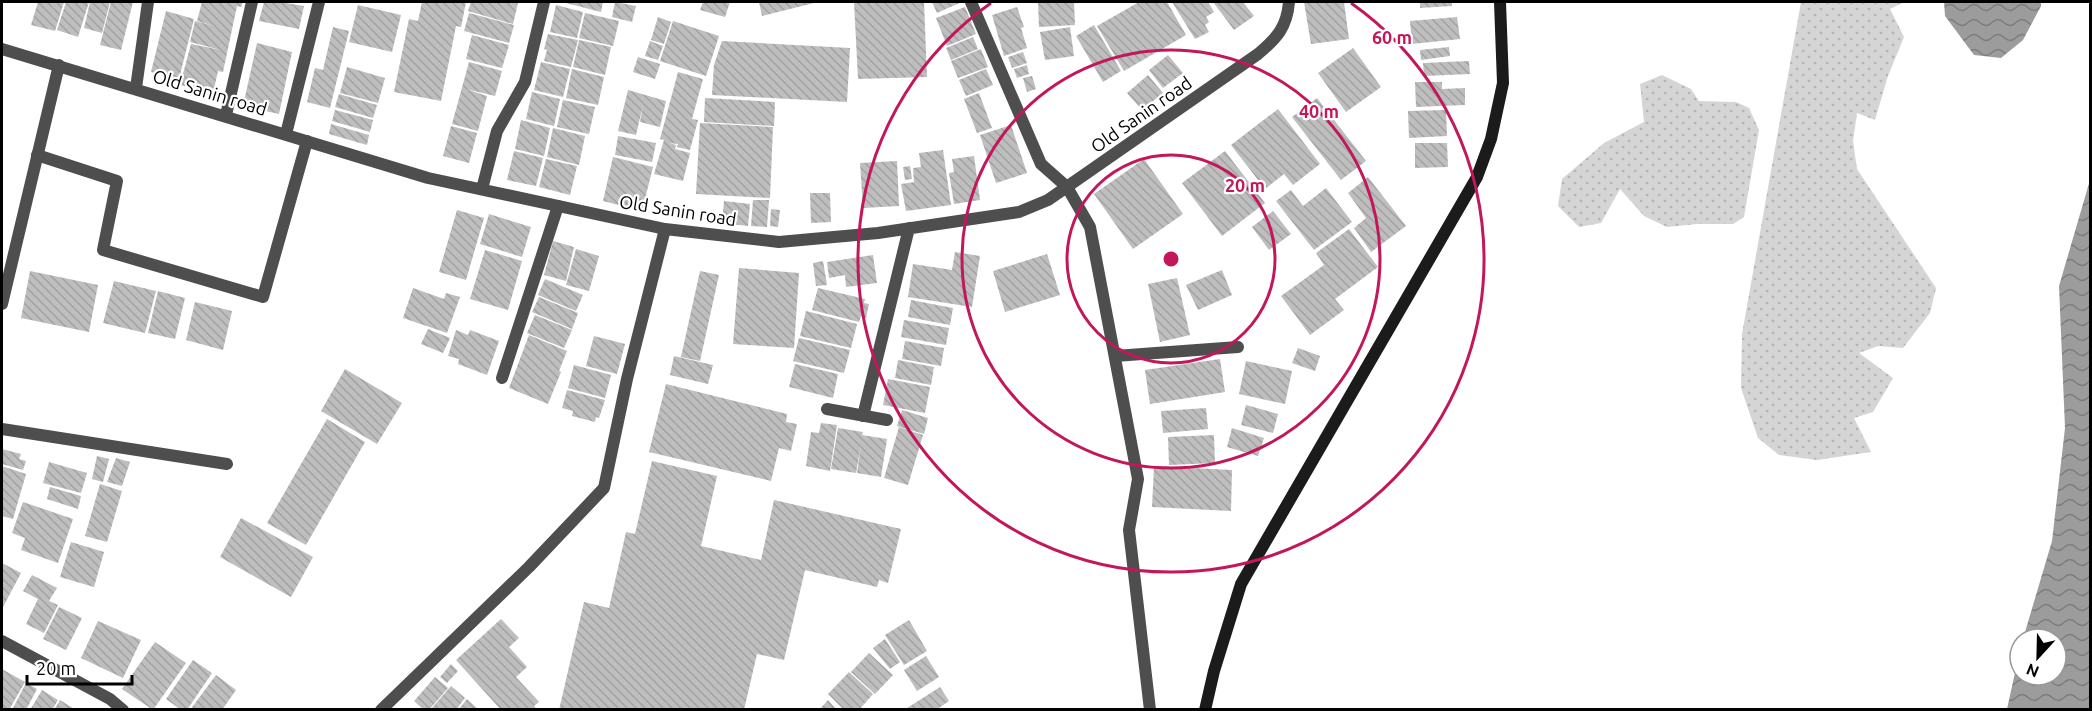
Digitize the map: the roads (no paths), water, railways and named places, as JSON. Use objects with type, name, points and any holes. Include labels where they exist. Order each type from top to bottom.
[{"type":"street","points":[[136,88],[148,2]]},
{"type":"street","points":[[226,115],[252,2]]},
{"type":"street","points":[[286,134],[319,2]]},
{"type":"street","points":[[482,189],[497,131],[525,82],[544,2]]},
{"type":"street","points":[[970,2],[1041,164],[1068,187],[1090,227],[1138,479],[1129,530],[1150,710]]},
{"type":"street","name":"Old Sanin road","points":[[2,49],[428,178],[665,229],[779,242],[909,228],[1019,212],[1048,200],[1258,54],[1285,26],[1289,2]]},
{"type":"street","points":[[1205,710],[1214,671],[1241,584],[1477,177],[1491,139],[1503,82],[1500,2]]},
{"type":"street","points":[[2,304],[59,65]]},
{"type":"street","points":[[37,155],[117,181],[103,250],[263,297],[307,141]]},
{"type":"street","points":[[502,378],[558,206]]},
{"type":"street","points":[[862,416],[909,228]]},
{"type":"street","points":[[385,708],[529,567],[604,488],[627,379],[665,229]]},
{"type":"street","points":[[1115,356],[1238,347]]},
{"type":"street","points":[[826,409],[887,420]]},
{"type":"street","points":[[2,429],[227,464]]},
{"type":"street","points":[[2,641],[110,699],[123,710]]},
{"type":"water","points":[[1944,2],[2041,2],[2041,6],[2023,40],[2001,58],[1974,55],[1945,16]]},
{"type":"water","points":[[2090,180],[2090,709],[2007,709],[2012,687],[2068,687],[2068,627],[2027,627],[2052,541],[2065,428],[2059,286]]}]
